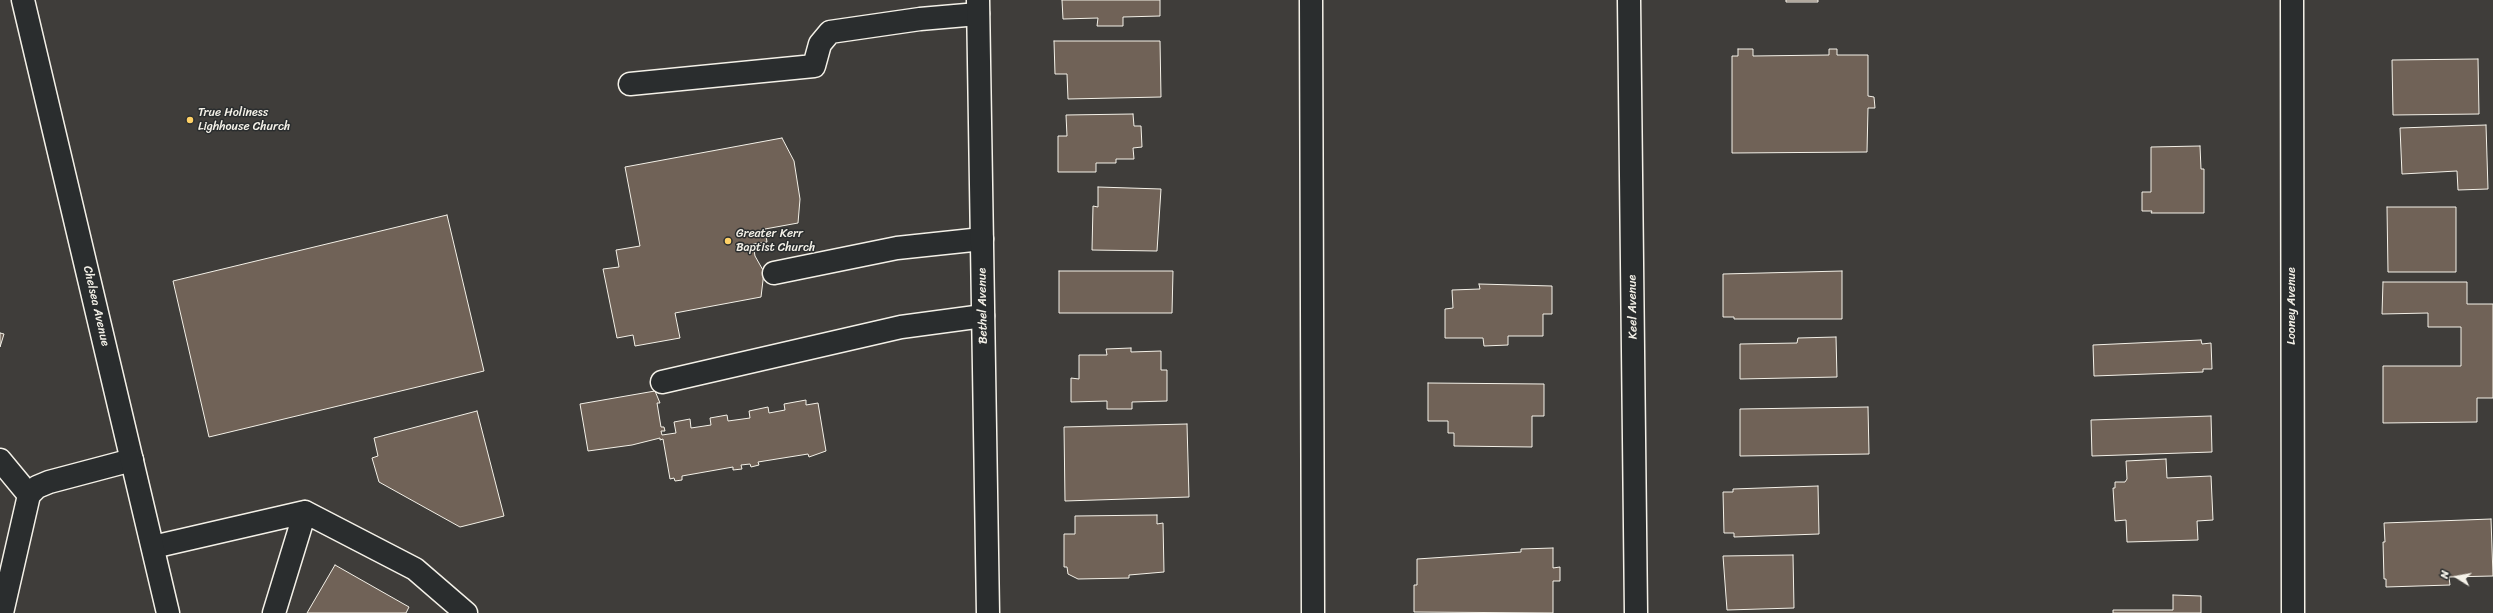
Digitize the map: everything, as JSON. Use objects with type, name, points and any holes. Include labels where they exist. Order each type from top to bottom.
[{"type":"street","name":"Chelsea Avenue","points":[[23,0],[168,613]]},
{"type":"street","points":[[1311,0],[1313,613]]},
{"type":"street","name":"Keel Avenue","points":[[1629,0],[1636,613]]},
{"type":"street","name":"Looney Avenue","points":[[2292,0],[2293,613]]},
{"type":"street","points":[[630,84],[814,66],[820,44],[830,32],[920,19],[978,7]]},
{"type":"street","name":"Bethel Avenue","points":[[978,7],[988,613]]},
{"type":"street","points":[[774,273],[897,248],[982,239]]},
{"type":"street","points":[[662,382],[901,327],[983,316]]},
{"type":"street","points":[[0,460],[29,495]]},
{"type":"street","points":[[2,613],[29,495],[37,487],[49,482],[132,460]]},
{"type":"street","points":[[274,613],[305,512]]},
{"type":"street","points":[[153,547],[305,512],[415,569],[466,613]]},
{"type":"building","points":[[1062,0],[1160,0],[1160,16],[1123,17],[1123,26],[1097,26],[1098,18],[1063,19]]},
{"type":"building","points":[[1786,0],[1818,0],[1818,2],[1786,2]]},
{"type":"building","points":[[1054,41],[1160,41],[1161,97],[1068,99],[1067,74],[1055,74]]},
{"type":"building","points":[[1738,49],[1753,49],[1753,56],[1829,55],[1829,49],[1837,49],[1837,55],[1868,55],[1868,96],[1874,97],[1875,108],[1868,108],[1867,152],[1732,153],[1732,56],[1738,56]]},
{"type":"building","points":[[2478,59],[2479,114],[2393,115],[2392,60]]},
{"type":"building","points":[[1133,114],[1134,126],[1141,126],[1142,147],[1133,148],[1134,159],[1116,159],[1116,163],[1096,163],[1096,172],[1058,172],[1058,136],[1067,136],[1066,115]]},
{"type":"building","points":[[2486,125],[2488,189],[2458,190],[2457,171],[2402,174],[2400,128]]},
{"type":"building","points":[[782,138],[794,161],[800,199],[798,223],[765,229],[767,242],[753,244],[755,256],[764,272],[761,297],[675,313],[680,338],[635,346],[633,335],[617,338],[603,269],[619,267],[616,250],[640,246],[625,167]]},
{"type":"building","points":[[2200,146],[2201,169],[2204,169],[2204,213],[2151,213],[2152,211],[2142,211],[2142,192],[2151,192],[2151,147]]},
{"type":"building","points":[[1098,187],[1161,189],[1157,251],[1092,250],[1093,206],[1098,207]]},
{"type":"building","points":[[2387,207],[2456,207],[2456,272],[2388,272]]},
{"type":"building","points":[[447,215],[484,371],[209,437],[173,281]]},
{"type":"building","points":[[1059,271],[1173,271],[1172,313],[1059,313]]},
{"type":"building","points":[[1842,271],[1842,319],[1734,319],[1734,317],[1723,317],[1723,274]]},
{"type":"building","points":[[2383,282],[2467,282],[2467,304],[2493,304],[2493,398],[2477,398],[2477,422],[2383,423],[2383,366],[2461,366],[2461,327],[2428,327],[2428,313],[2382,314]]},
{"type":"building","points":[[1479,284],[1552,286],[1552,314],[1543,314],[1543,336],[1508,336],[1508,345],[1484,346],[1483,338],[1445,338],[1445,309],[1453,308],[1452,290],[1480,289]]},
{"type":"building","points":[[0,333],[4,334],[0,347]]},
{"type":"building","points":[[1836,337],[1837,377],[1740,379],[1740,344],[1797,343],[1798,338]]},
{"type":"building","points":[[2201,340],[2202,344],[2211,343],[2212,369],[2203,369],[2203,372],[2094,376],[2093,345]]},
{"type":"building","points":[[1131,348],[1131,352],[1161,351],[1161,370],[1167,370],[1167,401],[1132,402],[1132,409],[1107,409],[1107,401],[1071,402],[1071,378],[1079,379],[1079,355],[1107,355],[1106,349]]},
{"type":"building","points":[[1428,383],[1544,384],[1544,416],[1532,416],[1532,447],[1454,446],[1454,433],[1448,433],[1448,421],[1428,421]]},
{"type":"building","points":[[655,391],[660,403],[657,403],[661,427],[664,427],[665,431],[661,431],[662,435],[676,433],[674,422],[690,419],[691,428],[711,425],[710,418],[727,415],[728,421],[750,418],[749,411],[768,407],[769,413],[785,410],[784,404],[806,400],[806,405],[818,403],[826,451],[809,457],[808,454],[758,462],[759,465],[751,467],[750,464],[741,465],[742,469],[733,470],[733,467],[682,476],[682,480],[675,481],[674,478],[670,479],[663,439],[660,440],[660,438],[632,445],[588,451],[580,404]]},
{"type":"building","points":[[1868,407],[1869,454],[1740,456],[1740,409]]},
{"type":"building","points":[[477,411],[504,516],[460,527],[379,482],[372,458],[378,456],[374,438]]},
{"type":"building","points":[[2211,416],[2212,452],[2092,456],[2091,420]]},
{"type":"building","points":[[1187,424],[1189,497],[1065,501],[1064,427]]},
{"type":"building","points":[[2166,459],[2167,478],[2211,476],[2213,520],[2197,521],[2198,540],[2127,542],[2126,520],[2115,521],[2113,488],[2115,488],[2115,482],[2125,482],[2127,479],[2126,461]]},
{"type":"building","points":[[1818,486],[1819,534],[1734,537],[1734,533],[1724,533],[1723,492],[1733,492],[1733,489]]},
{"type":"building","points":[[1157,515],[1157,524],[1163,523],[1164,572],[1129,575],[1129,578],[1078,579],[1068,574],[1067,567],[1064,567],[1064,534],[1075,534],[1075,516]]},
{"type":"building","points":[[2491,519],[2493,576],[2449,577],[2450,585],[2386,587],[2386,579],[2384,579],[2384,523]]},
{"type":"building","points":[[1553,548],[1553,568],[1560,567],[1560,581],[1553,581],[1553,613],[1414,612],[1414,585],[1417,585],[1417,559],[1521,552],[1521,549]]},
{"type":"building","points":[[1793,555],[1794,608],[1727,610],[1723,556]]},
{"type":"building","points":[[335,565],[409,607],[406,613],[307,613]]},
{"type":"building","points":[[2173,595],[2201,596],[2201,613],[2113,613],[2113,610],[2173,610]]},
{"type":"place","name":"True Holiness Lighhouse Church","points":[[190,120]]},
{"type":"place","name":"Greater Kerr Baptist Church","points":[[728,241]]}]
